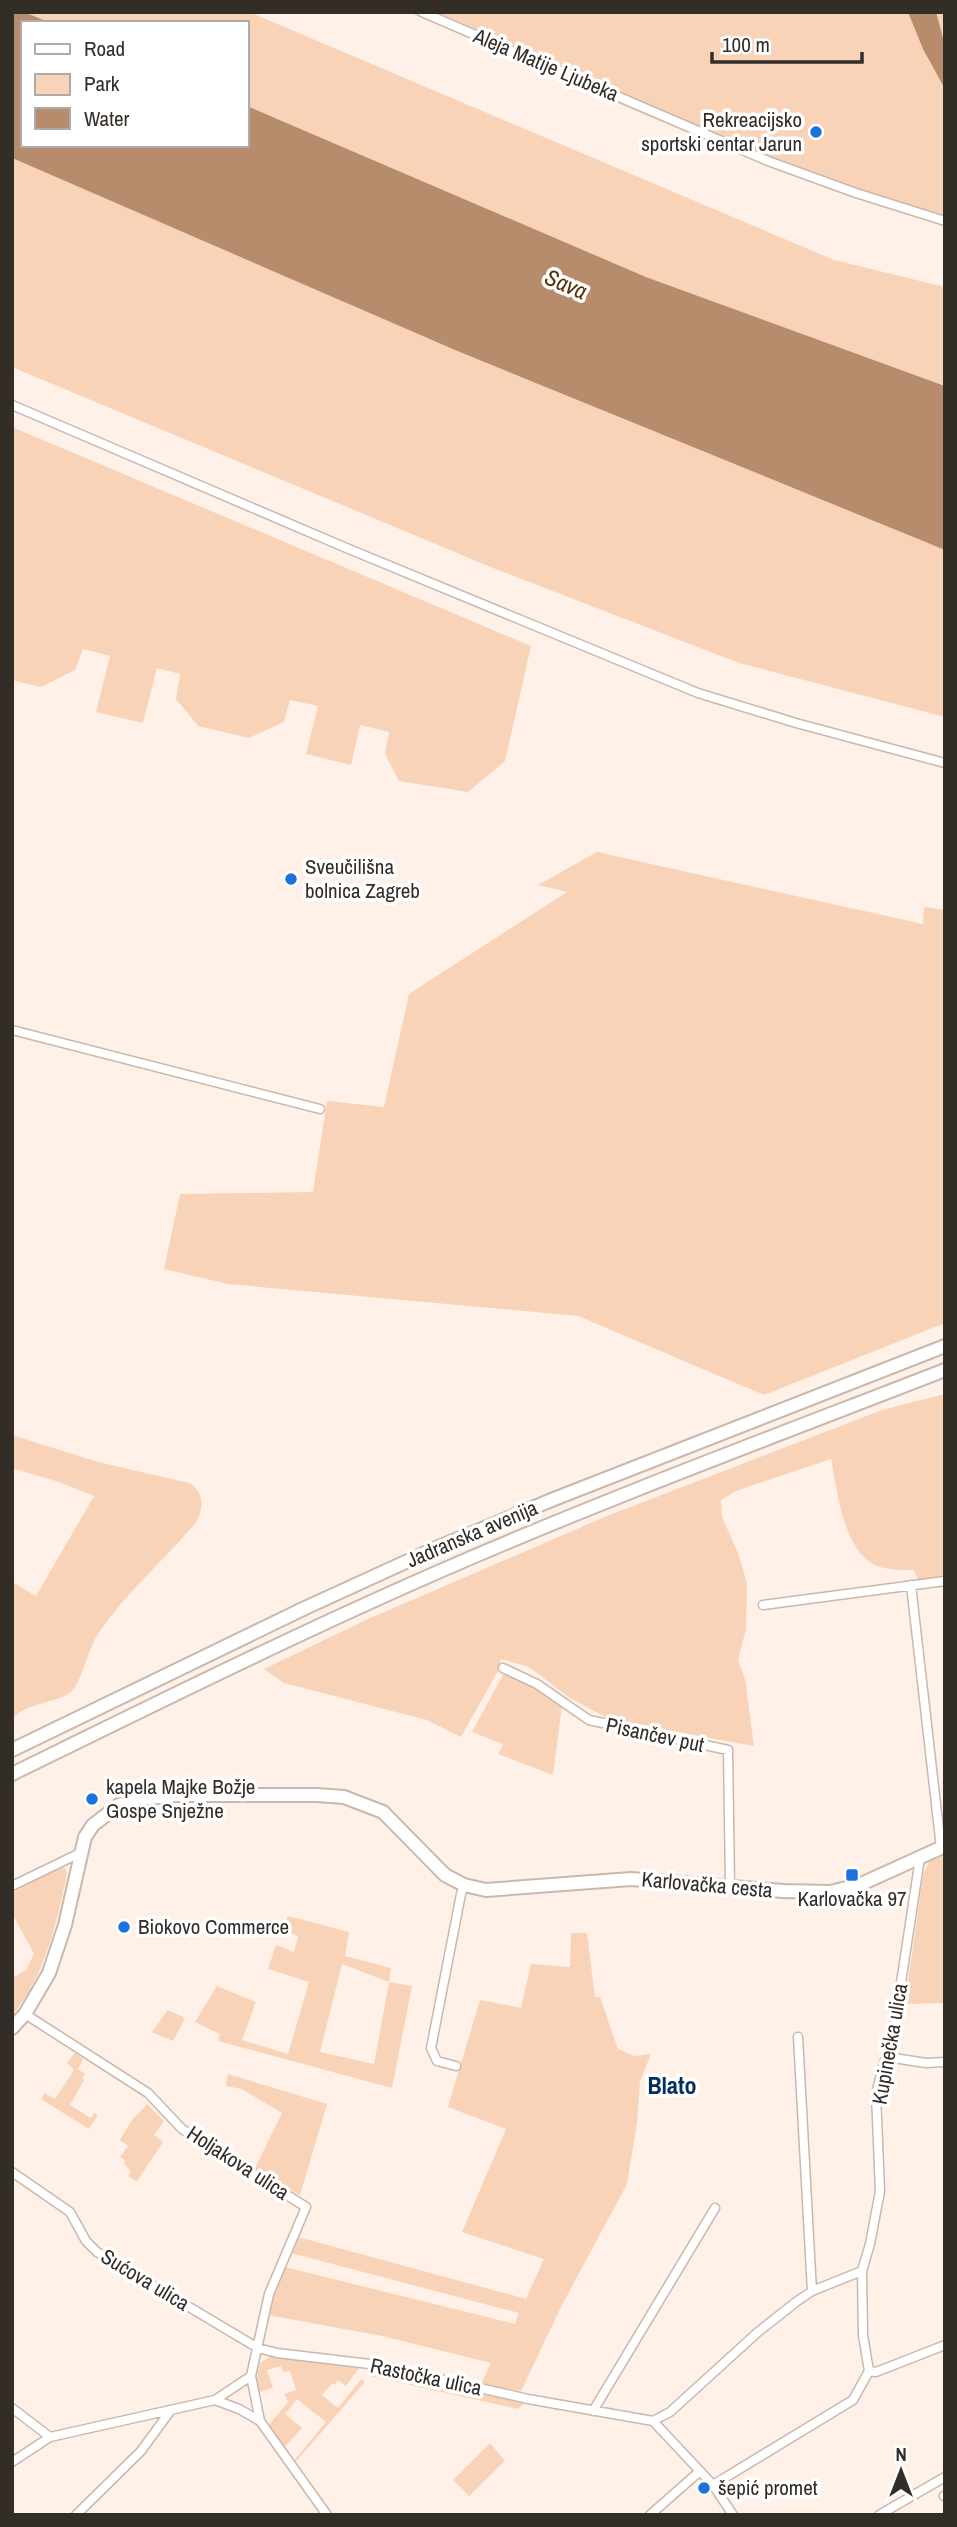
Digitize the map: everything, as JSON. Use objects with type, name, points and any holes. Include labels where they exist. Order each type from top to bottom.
[{"type":"main road","name":"Jadranska avenija","points":[[12,1751],[282,1619],[434,1549],[554,1499],[945,1346]]},
{"type":"main road","name":"Jadranska avenija","points":[[12,1774],[438,1572],[572,1516],[945,1370]]},
{"type":"main road","name":"Karlovačka cesta","points":[[12,2028],[25,2014],[49,1973],[58,1948],[85,1837],[103,1816],[119,1805],[140,1799],[177,1795],[335,1797],[362,1802],[383,1812],[445,1875],[464,1885],[486,1890],[631,1879],[807,1893],[830,1892],[859,1885],[943,1847]]},
{"type":"street","name":"Aleja Matije Ljubeka","points":[[422,12],[768,161],[945,221]]},
{"type":"street","points":[[12,405],[344,547],[698,693],[796,723],[945,763]]},
{"type":"street","points":[[12,1030],[320,1109]]},
{"type":"street","points":[[763,1605],[945,1581]]},
{"type":"street","name":"Karlovačka cesta","points":[[911,1585],[943,1847]]},
{"type":"street","name":"Pisančev put","points":[[503,1668],[537,1684],[589,1720],[728,1751],[730,1886]]},
{"type":"street","points":[[12,1886],[80,1853]]},
{"type":"street","name":"Kupinečka ulica","points":[[869,2371],[863,2335],[862,2271],[878,2210],[880,2191],[876,2094],[895,2022],[920,1858]]},
{"type":"street","points":[[456,2066],[437,2061],[430,2048],[464,1885]]},
{"type":"street","name":"Holjakova ulica","points":[[25,2014],[148,2094],[182,2129],[306,2207],[269,2294],[251,2376]]},
{"type":"street","points":[[798,2037],[812,2291]]},
{"type":"street","points":[[887,2057],[926,2063],[945,2062]]},
{"type":"street","name":"Sućova ulica","points":[[12,2172],[70,2213],[86,2241],[97,2252],[258,2348]]},
{"type":"street","points":[[593,2411],[715,2208]]},
{"type":"street","points":[[733,2515],[713,2485],[653,2421],[670,2412],[758,2332],[812,2291],[862,2271]]},
{"type":"street","points":[[713,2485],[853,2400],[869,2371],[883,2371],[945,2345]]},
{"type":"street","name":"Rastočka ulica","points":[[258,2348],[277,2353],[378,2365],[519,2397],[653,2421]]},
{"type":"street","points":[[12,2462],[50,2437],[215,2400],[251,2376],[260,2421],[327,2515]]},
{"type":"street","points":[[215,2400],[260,2421]]},
{"type":"street","points":[[12,2409],[50,2437]]},
{"type":"street","points":[[76,2515],[141,2451],[171,2410]]},
{"type":"street","points":[[650,2515],[700,2471]]},
{"type":"street","points":[[879,2515],[945,2477]]},
{"type":"green space","points":[[24,12],[249,12],[834,260],[945,287],[945,386],[646,277],[248,106],[248,21],[46,21]]},
{"type":"green space","name":"Rekreacijsko sportski centar Jarun","points":[[408,12],[945,12],[945,226],[876,204],[740,154]]},
{"type":"green space","points":[[12,158],[455,350],[945,550],[945,717],[739,663],[488,566],[12,367]]},
{"type":"green space","points":[[12,427],[531,646],[505,761],[468,792],[399,781],[385,754],[389,732],[360,725],[351,765],[306,754],[318,706],[290,700],[284,722],[249,738],[198,726],[176,699],[180,674],[157,668],[143,723],[96,712],[110,656],[83,649],[75,670],[41,687],[12,680]]},
{"type":"green space","points":[[597,852],[923,924],[924,907],[945,910],[945,1323],[764,1395],[578,1316],[228,1284],[164,1269],[180,1194],[313,1192],[327,1101],[384,1107],[409,994],[567,892],[538,885]]},
{"type":"green space","points":[[945,1394],[945,1577],[918,1581],[914,1570],[884,1568],[864,1557],[855,1546],[843,1518],[831,1459],[736,1491],[721,1500],[722,1517],[738,1553],[747,1583],[746,1629],[738,1660],[745,1679],[754,1746],[611,1720],[570,1698],[529,1667],[501,1659],[498,1671],[461,1737],[427,1720],[284,1683],[264,1669],[366,1620],[607,1516],[882,1410]]},
{"type":"green space","points":[[12,1435],[98,1462],[189,1483],[198,1491],[202,1505],[197,1521],[121,1604],[98,1634],[78,1682],[71,1692],[28,1708],[12,1718],[12,1582],[36,1596],[94,1496],[15,1469],[12,1472]]},
{"type":"green space","points":[[504,1673],[527,1682],[562,1706],[553,1775],[498,1754],[503,1744],[472,1732]]},
{"type":"green space","points":[[945,1855],[945,2003],[905,2004],[923,1875],[929,1862]]},
{"type":"green space","points":[[58,1868],[65,1868],[67,1873],[48,1948],[33,1984],[12,2015],[12,1978],[26,1970],[34,1954],[12,1913],[12,1893]]},
{"type":"green space","points":[[288,1916],[349,1932],[345,1956],[391,1968],[389,1982],[412,1986],[392,2088],[218,2041],[220,2034],[195,2022],[217,1986],[256,2002],[242,2040],[288,2054],[309,1982],[268,1969],[276,1945],[294,1952],[298,1936],[282,1929]],"holes":[[[342,1964],[389,1982],[374,2064],[320,2052]]]},
{"type":"green space","points":[[571,1933],[587,1933],[595,1997],[600,1997],[618,2049],[634,2056],[651,2054],[640,2081],[637,2123],[627,2184],[562,2305],[521,2391],[481,2384],[491,2363],[382,2336],[268,2315],[271,2298],[285,2267],[515,2324],[519,2313],[291,2253],[298,2237],[526,2299],[544,2259],[462,2232],[506,2129],[448,2107],[480,2000],[521,2008],[531,1964],[570,1967]]},
{"type":"green space","points":[[168,2010],[185,2018],[173,2041],[152,2032]]},
{"type":"green space","points":[[75,2053],[83,2059],[78,2069],[85,2074],[70,2105],[91,2118],[94,2113],[98,2115],[89,2129],[41,2099],[45,2093],[55,2099],[74,2070],[67,2063]]},
{"type":"green space","points":[[228,2074],[327,2104],[300,2195],[254,2170],[282,2113],[242,2089],[226,2086]]},
{"type":"green space","points":[[147,2104],[164,2121],[154,2135],[163,2142],[137,2181],[129,2177],[130,2170],[124,2164],[125,2160],[120,2157],[128,2146],[120,2140],[132,2120]]},
{"type":"green space","points":[[271,2356],[359,2368],[346,2386],[338,2380],[322,2395],[338,2408],[361,2379],[365,2382],[293,2465],[326,2422],[297,2399],[285,2414],[302,2428],[283,2449],[268,2426],[288,2402],[284,2394],[296,2390],[290,2371],[283,2372],[281,2366],[267,2370],[273,2388],[259,2392],[257,2377],[260,2363]]},
{"type":"green space","points":[[376,2369],[528,2399],[518,2409],[370,2376]]},
{"type":"green space","points":[[490,2443],[505,2461],[469,2496],[453,2480]]},
{"type":"water","name":"Sava","points":[[12,12],[24,12],[46,21],[21,21],[21,147],[248,147],[248,106],[646,277],[945,386],[945,550],[455,350],[12,158]]},
{"type":"water","points":[[908,12],[936,12],[945,45],[945,89],[923,49]]},
{"type":"place","name":"Rekreacijsko sportski centar Jarun","points":[[816,132]]},
{"type":"place","name":"Sveučilišna bolnica Zagreb","points":[[291,879]]},
{"type":"place","name":"kapela Majke Božje Gospe Snježne","points":[[92,1799]]},
{"type":"place","name":"Karlovačka 97","points":[[852,1875]]},
{"type":"place","name":"Biokovo Commerce","points":[[124,1927]]},
{"type":"place","name":"šepić promet","points":[[704,2488]]},
{"type":"district","name":"Blato","points":[[672,2086]]}]
